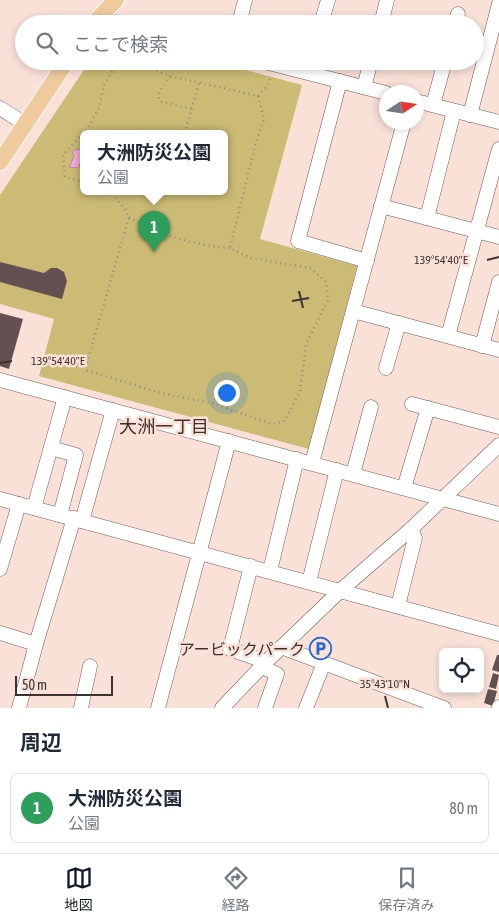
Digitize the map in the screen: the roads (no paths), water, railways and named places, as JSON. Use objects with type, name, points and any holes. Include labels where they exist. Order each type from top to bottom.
[{"type":"main road","points":[[101,15],[116,0]]},
{"type":"main road","points":[[0,162],[61,70]]},
{"type":"street","points":[[241,15],[245,0]]},
{"type":"street","points":[[324,15],[328,0]]},
{"type":"street","points":[[383,15],[387,0]]},
{"type":"street","points":[[484,61],[499,4]]},
{"type":"street","points":[[316,70],[340,81],[379,91]]},
{"type":"street","points":[[364,87],[369,70]]},
{"type":"street","points":[[433,105],[443,70]]},
{"type":"street","points":[[470,115],[482,70]]},
{"type":"street","points":[[340,81],[298,241],[367,261]]},
{"type":"street","points":[[424,103],[499,122]]},
{"type":"street","points":[[0,108],[25,124]]},
{"type":"street","points":[[427,218],[454,111]]},
{"type":"street","points":[[312,463],[402,130]]},
{"type":"street","points":[[448,336],[499,149]]},
{"type":"street","points":[[381,206],[499,237]]},
{"type":"street","points":[[482,346],[499,282]]},
{"type":"street","points":[[353,310],[499,350]]},
{"type":"street","points":[[386,368],[399,323]]},
{"type":"street","points":[[1,384],[65,397],[499,514]]},
{"type":"street","points":[[34,508],[65,397]]},
{"type":"street","points":[[412,404],[499,428]]},
{"type":"street","points":[[353,474],[370,407]]},
{"type":"street","points":[[404,488],[428,408]]},
{"type":"street","points":[[19,708],[72,518],[113,410]]},
{"type":"street","points":[[158,708],[229,441]]},
{"type":"street","points":[[222,708],[281,647],[341,590],[411,530],[499,445]]},
{"type":"street","points":[[51,448],[76,455],[72,518]]},
{"type":"street","points":[[270,571],[297,459]]},
{"type":"street","points":[[309,582],[337,470]]},
{"type":"street","points":[[0,499],[398,606],[498,630]]},
{"type":"street","points":[[0,569],[19,504]]},
{"type":"street","points":[[398,606],[415,538],[411,530]]},
{"type":"street","points":[[251,566],[230,650],[264,664],[277,674],[265,708]]},
{"type":"street","points":[[0,633],[36,644]]},
{"type":"street","points":[[281,647],[408,702],[444,708]]},
{"type":"street","points":[[306,708],[324,664]]},
{"type":"street","points":[[80,708],[90,666]]},
{"type":"place","name":"大洲防災公園","points":[[154,252]]},
{"type":"place","name":"アービックパーク","points":[[321,649]]},
{"type":"district","name":"大洲一丁目","points":[[164,427]]}]
